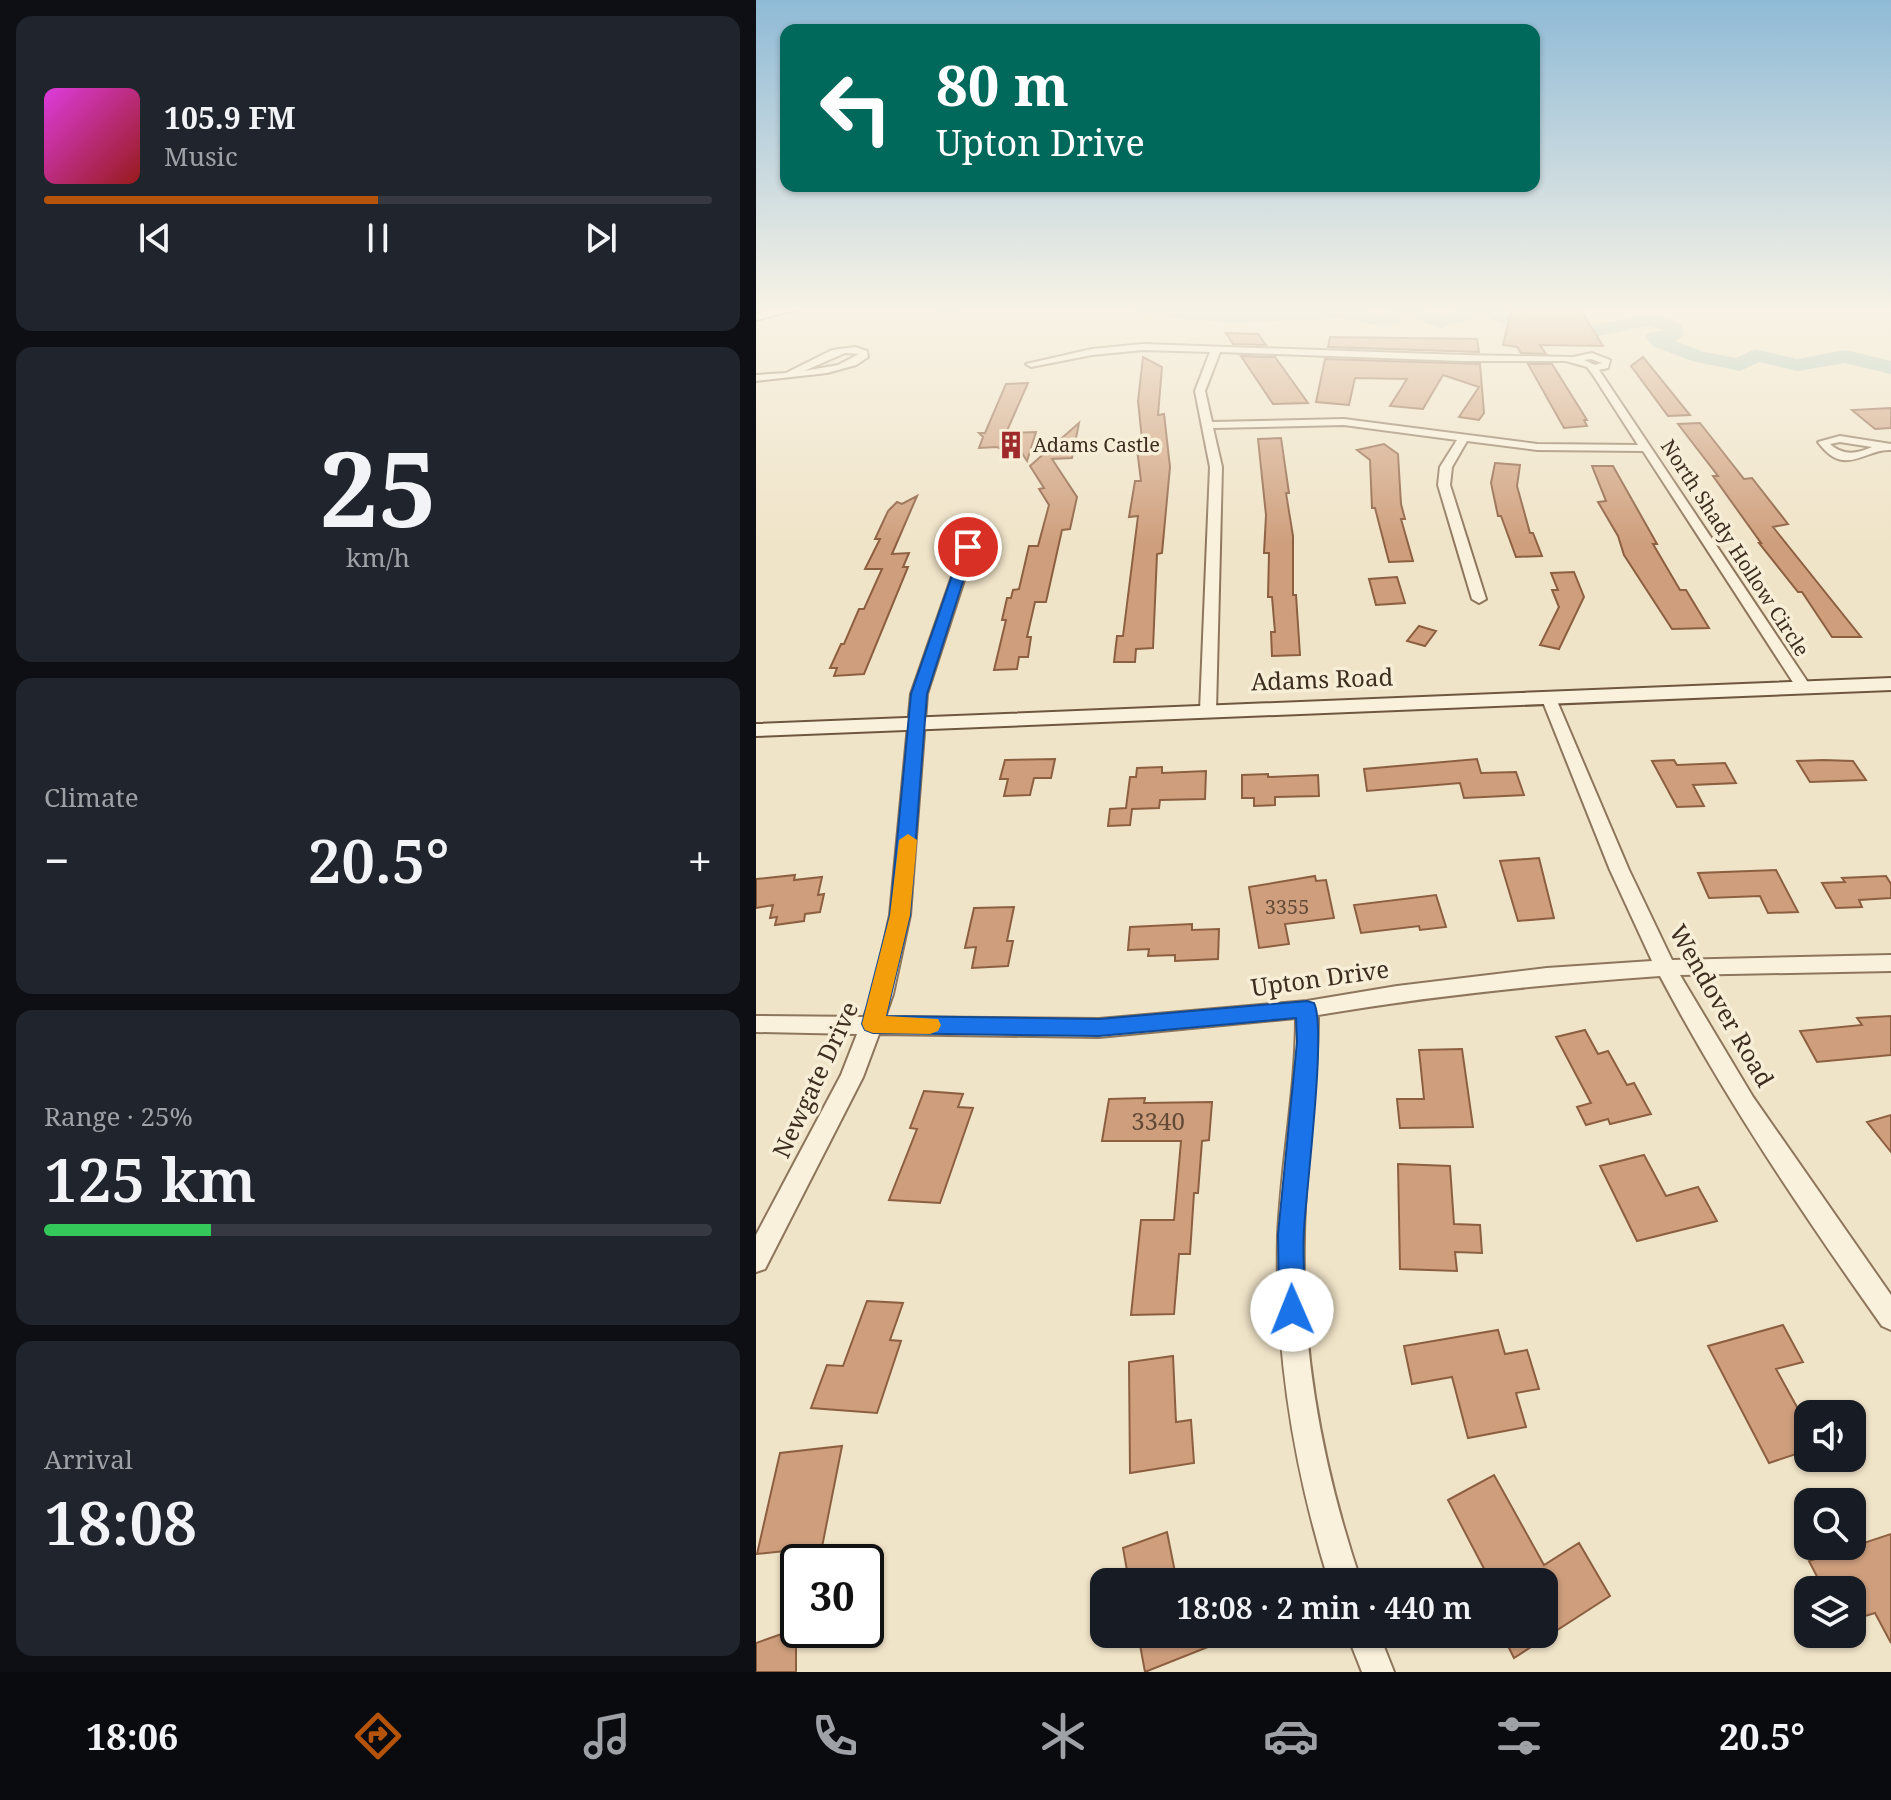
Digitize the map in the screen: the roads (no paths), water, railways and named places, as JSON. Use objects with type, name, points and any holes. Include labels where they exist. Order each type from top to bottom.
[{"type":"street","points":[[1201,387],[1216,467],[1208,711]]},
{"type":"street","name":"North Shady Hollow Circle","points":[[1606,387],[1803,687]]},
{"type":"street","points":[[1207,425],[1344,422],[1555,449],[1646,448]]},
{"type":"street","points":[[1464,438],[1446,467],[1443,480],[1479,599]]},
{"type":"street","name":"Newgate Drive","points":[[756,1260],[826,1129],[873,1024],[900,915],[919,694],[977,522]]},
{"type":"street","name":"Adams Road","points":[[756,730],[1891,684]]},
{"type":"street","name":"Wendover Road","points":[[1549,697],[1606,838],[1665,968],[1770,1142],[1891,1317]]},
{"type":"street","name":"Upton Drive","points":[[756,1024],[1099,1028],[1307,1009],[1474,983],[1665,968],[1891,963]]},
{"type":"street","points":[[1307,1009],[1308,1042],[1291,1234],[1294,1360],[1311,1463],[1340,1568]]},
{"type":"street","points":[[1369,1648],[1378,1672]]},
{"type":"place","name":"Adams Castle","points":[[1011,445]]}]
